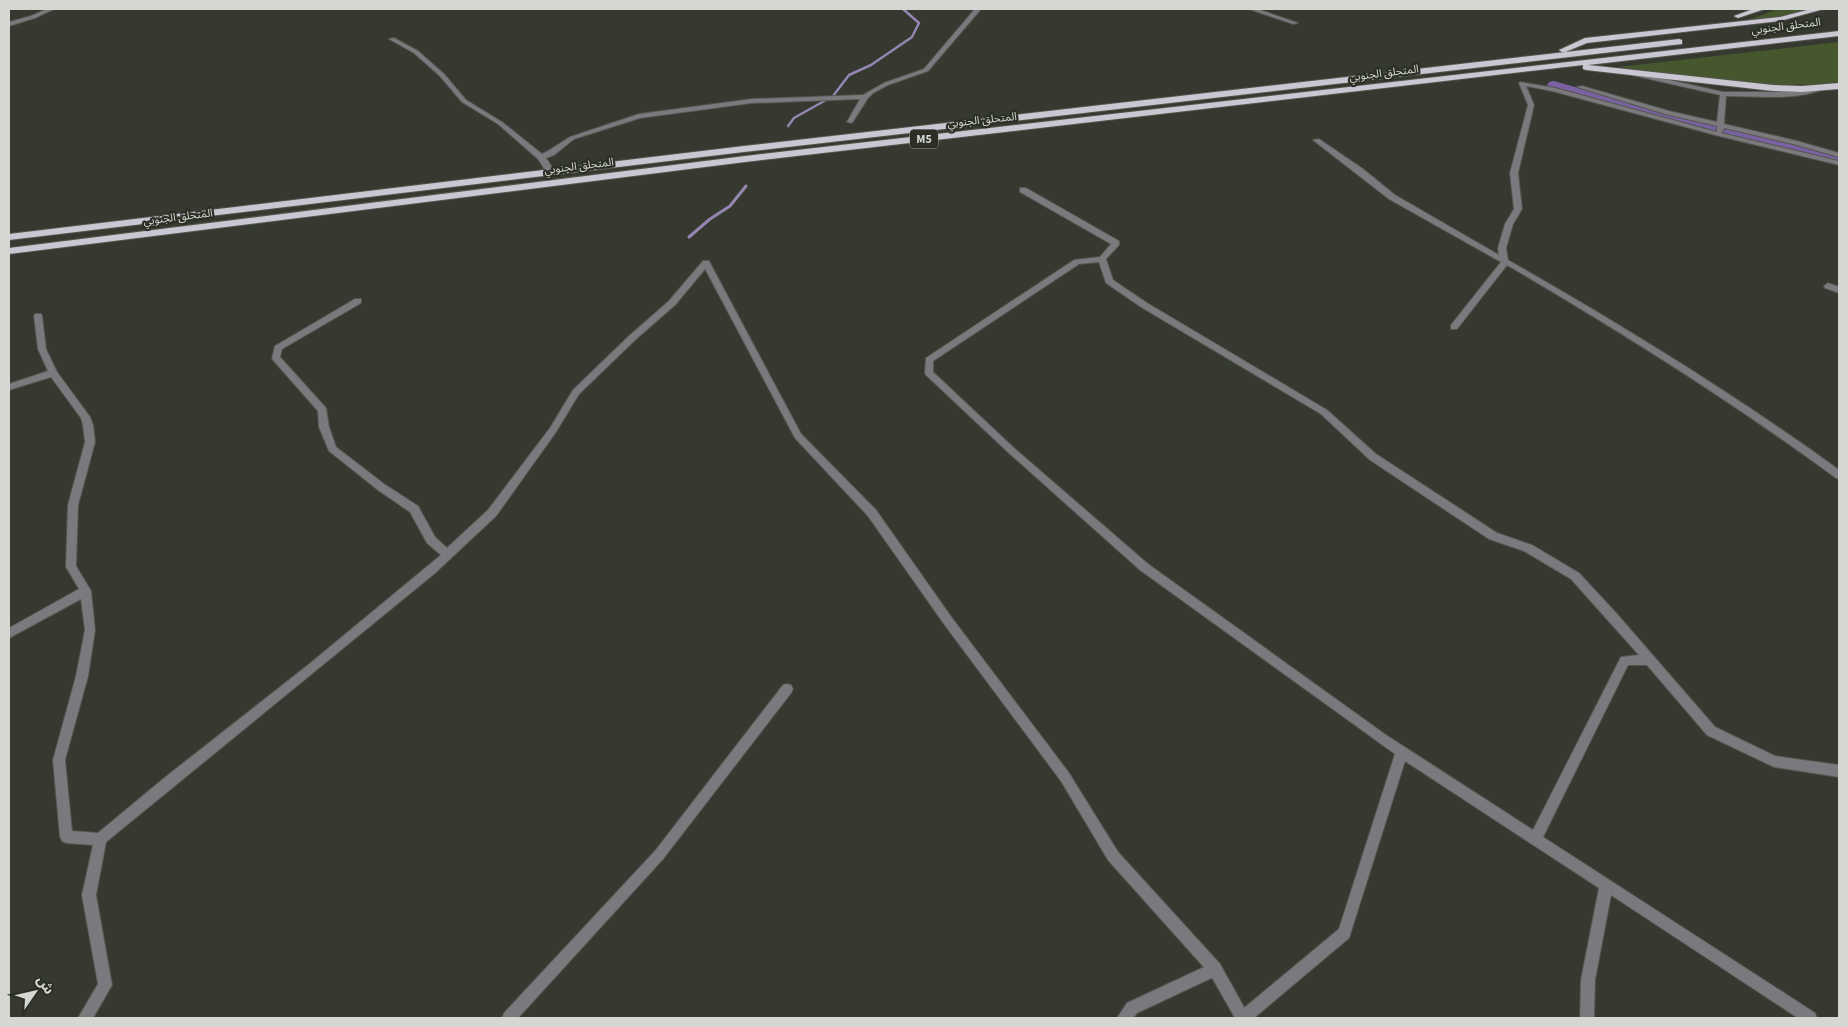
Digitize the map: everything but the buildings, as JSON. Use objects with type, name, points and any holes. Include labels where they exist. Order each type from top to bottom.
[{"type":"highway","points":[[1659,32],[1685,25],[1744,15],[1761,9]]},
{"type":"highway","points":[[1820,9],[1780,19],[1585,42],[1568,47],[1560,55],[1575,63],[1592,68],[1624,72],[1750,86],[1821,88],[1839,86]]},
{"type":"highway","name":"المتحلق الجنوبي","points":[[9,237],[551,172],[1839,24]]},
{"type":"highway","name":"المتحلق الجنوبي","points":[[9,251],[602,176],[1839,33]]},
{"type":"highway","points":[[9,258],[70,243]]},
{"type":"street","points":[[9,24],[51,9]]},
{"type":"street","points":[[850,122],[865,97],[877,88],[926,70],[978,9]]},
{"type":"street","points":[[1252,9],[1295,23]]},
{"type":"street","points":[[392,39],[416,52],[442,75],[464,101],[500,123],[506,130],[542,157],[551,172]]},
{"type":"street","points":[[1624,72],[1723,94],[1795,94],[1812,92],[1821,88]]},
{"type":"street","points":[[1506,262],[1502,248],[1509,224],[1518,209],[1514,173],[1531,105],[1522,83],[1553,89],[1720,135],[1839,163]]},
{"type":"street","points":[[1580,87],[1667,114],[1720,125],[1839,155]]},
{"type":"street","points":[[1720,135],[1723,94]]},
{"type":"street","points":[[542,157],[572,138],[639,116],[752,101],[865,97]]},
{"type":"street","points":[[1317,140],[1392,196],[1631,336],[1755,415],[1839,476]]},
{"type":"street","points":[[1023,190],[1048,206],[1116,243],[1102,259],[1077,262],[929,360],[929,373],[1012,451],[1144,567],[1402,752],[1810,1018]]},
{"type":"street","points":[[1102,259],[1109,281],[1144,305],[1324,412],[1373,457],[1493,536],[1528,548],[1575,576],[1711,731],[1774,761],[1839,770]]},
{"type":"street","points":[[1454,327],[1506,262]]},
{"type":"street","points":[[85,1018],[106,985],[89,895],[100,839],[167,783],[312,668],[448,554],[492,513],[553,430],[576,392],[632,338],[672,304],[706,263],[798,436],[872,513],[948,621],[1065,777],[1114,856],[1214,969],[1243,1018],[1344,934],[1402,752]]},
{"type":"street","points":[[1828,286],[1839,290]]},
{"type":"street","points":[[358,302],[278,348],[276,358],[323,410],[324,427],[332,449],[381,487],[414,509],[431,540],[448,554]]},
{"type":"street","points":[[38,316],[42,349],[53,374],[68,392],[88,425],[90,442],[88,454],[73,505],[71,567],[86,591],[90,630],[82,676],[59,760],[66,837],[100,839]]},
{"type":"street","points":[[9,387],[53,374]]},
{"type":"street","points":[[9,633],[86,591]]},
{"type":"street","points":[[1535,839],[1625,660],[1650,660]]},
{"type":"street","points":[[509,1018],[659,855],[788,689]]},
{"type":"street","points":[[1587,1018],[1588,980],[1606,885]]},
{"type":"street","points":[[1124,1018],[1132,1008],[1214,969]]},
{"type":"green space","points":[[1777,9],[1813,9],[1772,19],[1735,23],[1757,17]]},
{"type":"green space","points":[[1839,42],[1839,82],[1784,85],[1756,84],[1618,67]]},
{"type":"waterway","points":[[788,126],[794,118],[833,96],[849,75],[871,65],[912,37],[919,23],[903,9]]},
{"type":"waterway","points":[[1554,85],[1661,116],[1839,158]]},
{"type":"waterway","points":[[689,237],[710,219],[730,206],[746,186]]}]
